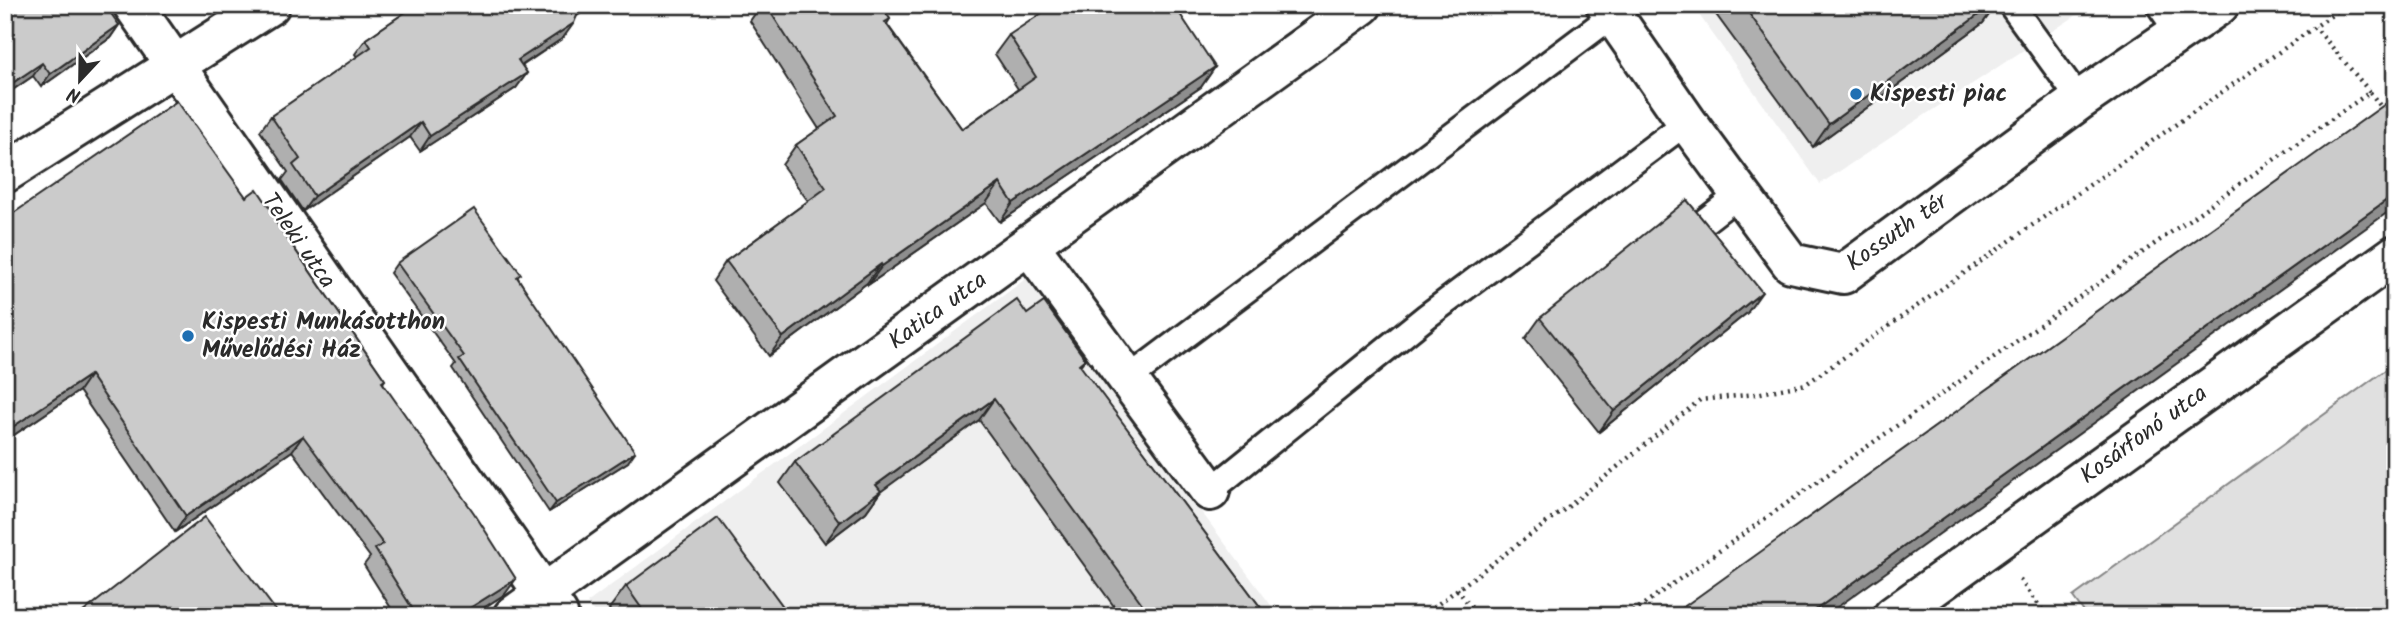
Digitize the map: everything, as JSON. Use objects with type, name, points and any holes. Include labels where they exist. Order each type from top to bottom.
[{"type":"street","name":"Teleki utca","points":[[133,5],[552,605]]},
{"type":"street","points":[[5,173],[270,5]]},
{"type":"street","name":"Katica utca","points":[[513,616],[552,605],[1029,245],[1362,5]]},
{"type":"street","name":"Kossuth tér","points":[[1610,10],[1687,122],[1791,262],[1843,274],[2080,100],[2168,19],[2219,5]]},
{"type":"street","points":[[1029,245],[1210,491]]},
{"type":"street","name":"Kosárfonó utca","points":[[1893,616],[2395,255]]},
{"type":"lane","points":[[2011,5],[2080,100]]},
{"type":"lane","points":[[1129,378],[1610,10]]},
{"type":"lane","points":[[1210,491],[1427,316],[1687,122]]},
{"type":"lane","points":[[1701,224],[1741,193]]},
{"type":"path","points":[[1422,616],[1569,506],[1700,400],[1756,394],[1806,384],[2346,5]]},
{"type":"path","points":[[2315,27],[2370,92],[2388,118]]},
{"type":"path","points":[[1627,616],[2370,92]]},
{"type":"path","points":[[1457,589],[1478,616]]},
{"type":"shaded area","name":"Kispesti piac","points":[[1692,5],[2092,5],[1820,184]]},
{"type":"shaded area","points":[[1027,278],[1279,616],[597,616],[587,603]]},
{"type":"shaded area","points":[[2395,363],[2395,616],[2087,616],[2073,597]]},
{"type":"building","points":[[5,5],[105,5],[119,25],[50,74],[42,63],[5,88]]},
{"type":"building","points":[[416,5],[581,5],[574,23],[518,60],[527,73],[430,136],[421,122],[314,196],[293,165],[300,159],[271,116],[371,47],[366,39]]},
{"type":"building","points":[[766,5],[881,5],[890,19],[885,22],[962,129],[1036,77],[1009,35],[1054,5],[1174,5],[1215,67],[1013,203],[1000,183],[882,266],[881,264],[783,337],[726,261],[826,188],[796,145],[837,116]]},
{"type":"building","points":[[1743,5],[1992,5],[1829,124]]},
{"type":"building","points":[[2395,97],[2395,194],[1807,616],[1671,616]]},
{"type":"building","name":"Kispesti Munkásotthon Művelődési Ház","points":[[177,101],[246,197],[257,189],[278,220],[276,222],[385,380],[382,382],[474,513],[516,579],[457,616],[417,616],[375,549],[383,544],[303,436],[186,516],[90,375],[5,432],[5,219]]},
{"type":"building","points":[[1687,200],[1762,292],[1614,411],[1540,318]]},
{"type":"building","points":[[474,209],[521,274],[517,277],[635,452],[556,503],[459,359],[464,356],[397,263]]},
{"type":"building","points":[[1017,300],[1027,314],[1044,302],[1085,359],[1079,364],[1267,616],[1129,616],[1143,605],[994,399],[876,485],[881,491],[840,522],[795,462]]},
{"type":"building","points":[[205,517],[280,616],[78,616]]},
{"type":"building","points":[[718,518],[790,616],[647,616],[626,586]]},
{"type":"place","name":"Kispesti piac","points":[[1856,94]]},
{"type":"place","name":"Kispesti Munkásotthon Művelődési Ház","points":[[188,336]]}]
